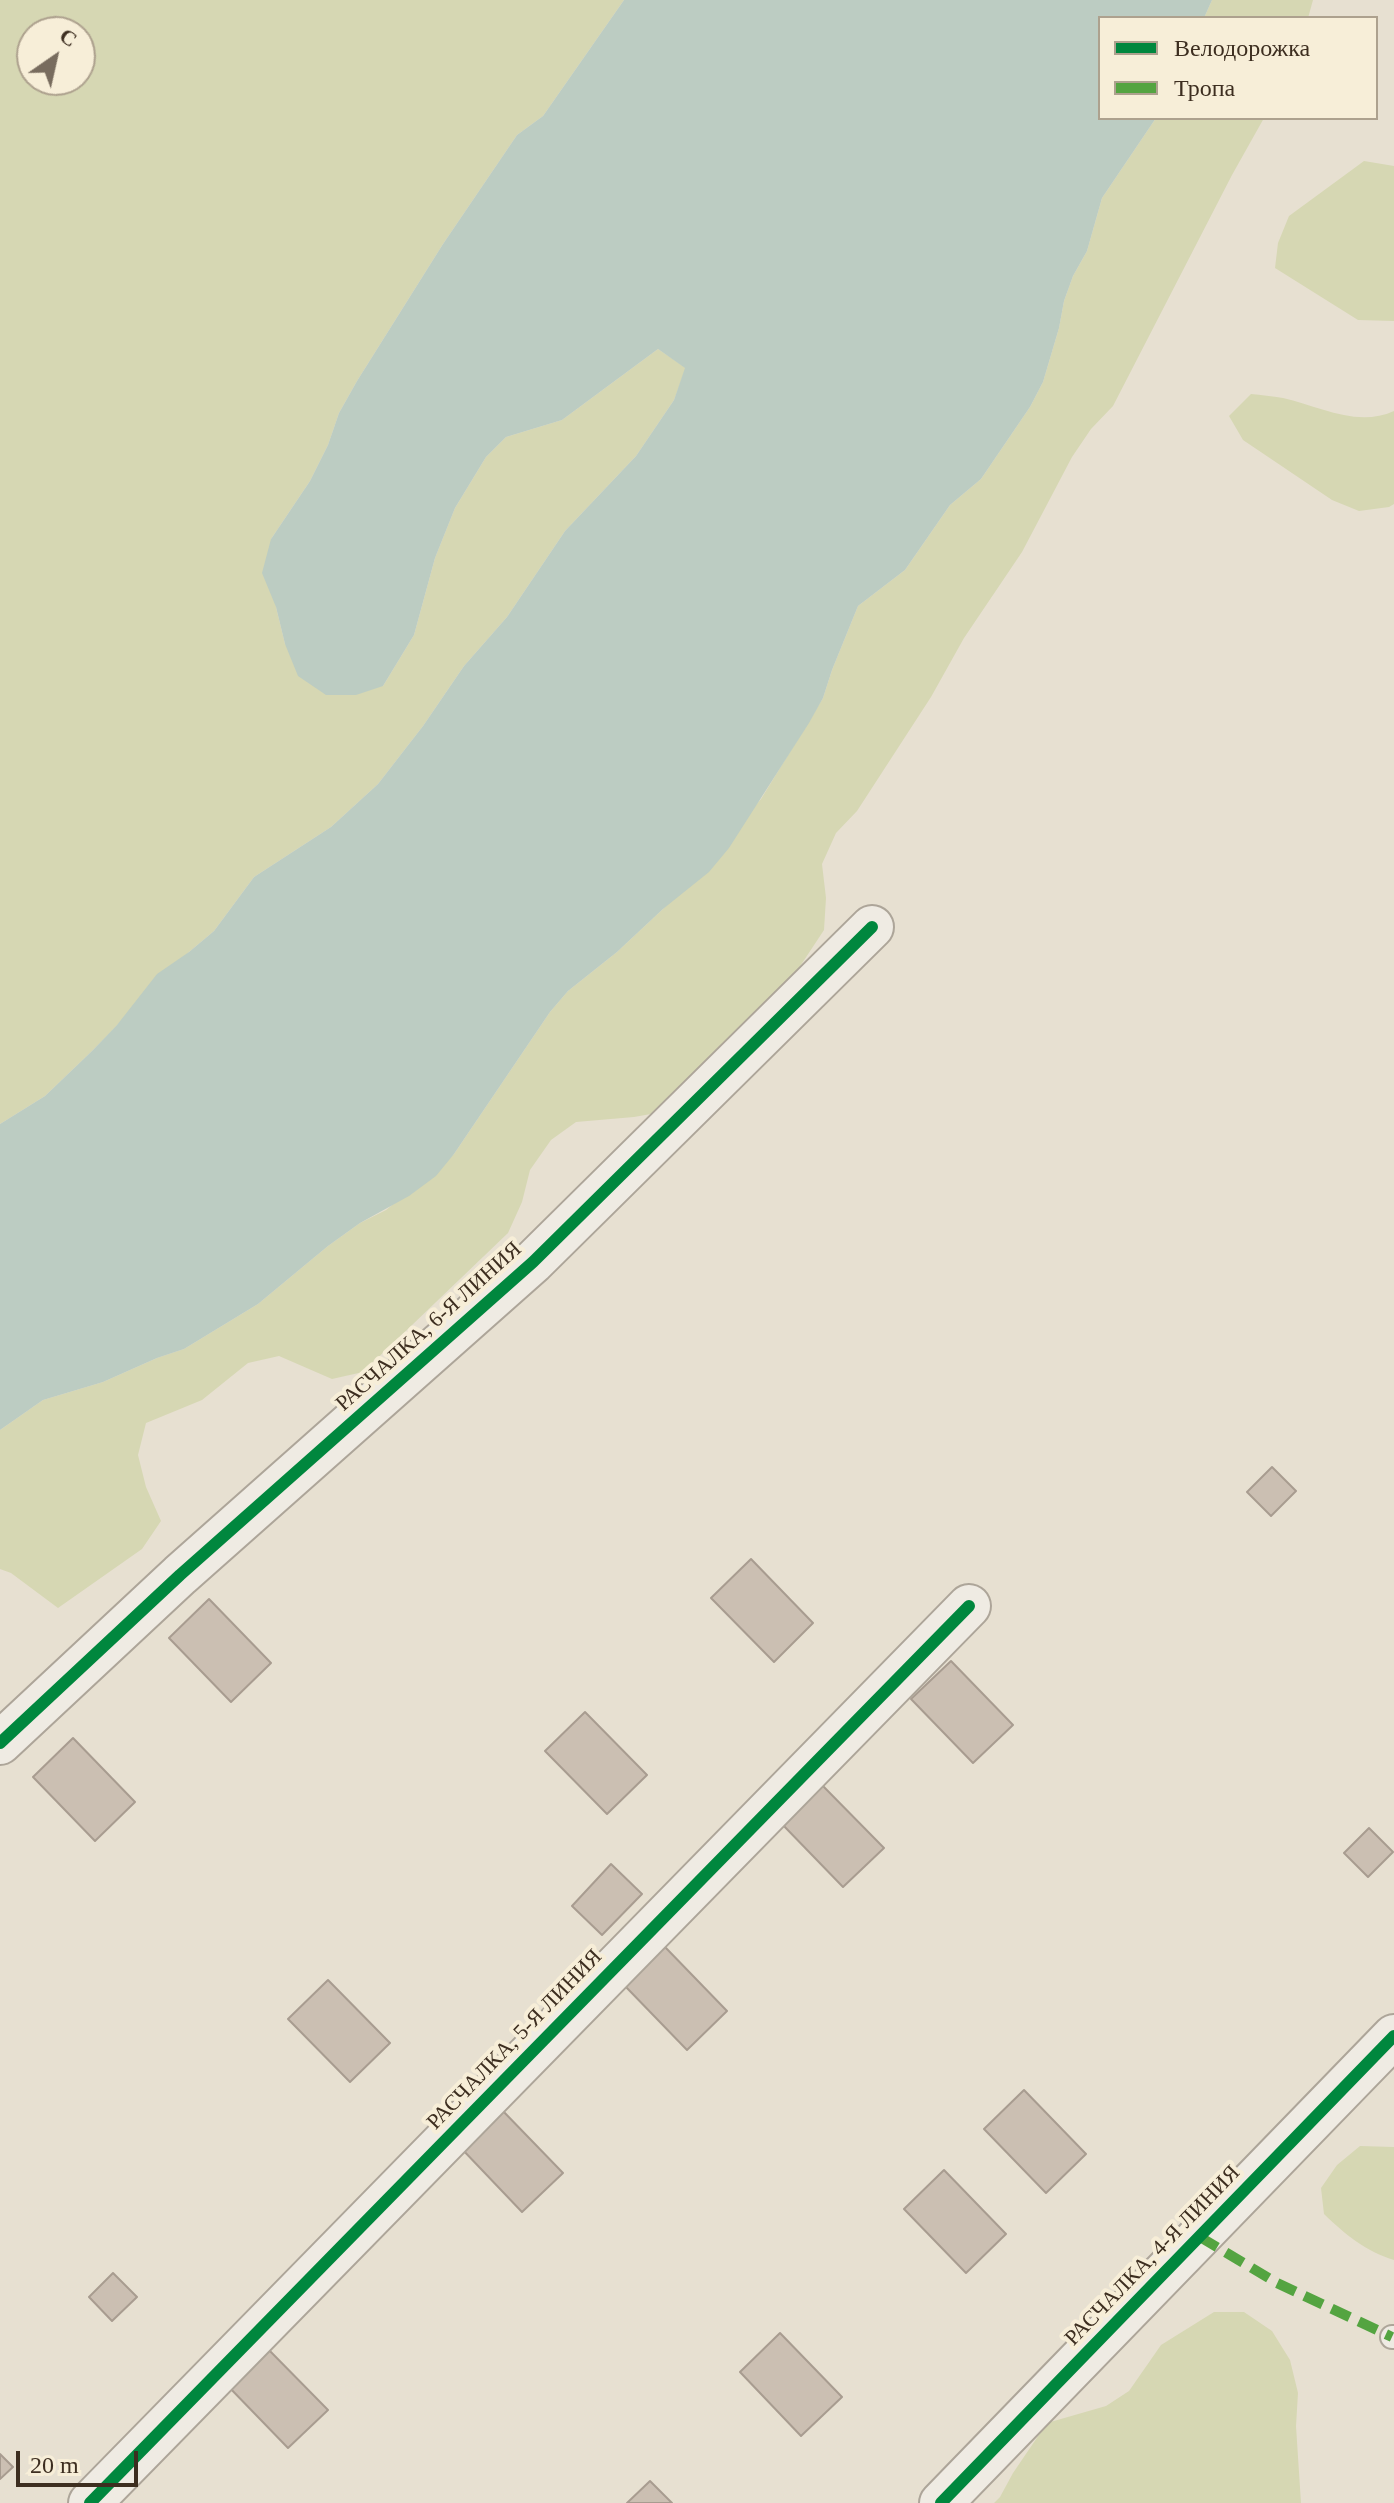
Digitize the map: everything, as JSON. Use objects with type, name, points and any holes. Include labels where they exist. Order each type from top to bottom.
[{"type":"street","name":"РАСЧАЛКА, 6-Я ЛИНИЯ","points":[[0,1743],[180,1575],[533,1262],[872,927]]},
{"type":"street","name":"РАСЧАЛКА, 5-Я ЛИНИЯ","points":[[90,2503],[969,1606]]},
{"type":"street","name":"РАСЧАЛКА, 4-Я ЛИНИЯ","points":[[941,2503],[1394,2036]]},
{"type":"green space","points":[[0,0],[624,0],[543,116],[517,135],[443,244],[357,381],[339,413],[328,445],[310,481],[271,539],[276,607],[285,644],[383,686],[414,635],[435,558],[455,508],[486,457],[506,437],[562,420],[658,349],[686,368],[674,400],[636,456],[565,531],[507,617],[464,666],[378,784],[331,827],[254,877],[214,931],[189,952],[45,1096],[0,1124]]},
{"type":"green space","points":[[1212,0],[1313,0],[1309,16],[1205,16]]},
{"type":"green space","points":[[1155,120],[1263,120],[1113,406],[1091,429],[1072,457],[1022,552],[964,638],[931,697],[857,811],[836,833],[822,864],[826,898],[824,930],[787,986],[673,1110],[576,1122],[551,1140],[530,1170],[522,1202],[508,1233],[363,1372],[332,1379],[279,1356],[248,1363],[202,1400],[146,1423],[138,1455],[146,1487],[161,1521],[142,1549],[58,1608],[11,1573],[0,1569],[0,1430],[43,1400],[103,1382],[184,1349],[258,1304],[328,1246],[360,1223],[386,1210],[454,1154],[550,1012],[568,991],[617,952],[663,909],[761,799],[823,698],[858,606],[905,570],[950,505],[981,479],[1030,407],[1043,382],[1064,301],[1087,251],[1102,198]]},
{"type":"green space","points":[[1364,161],[1394,166],[1394,321],[1358,320],[1275,268],[1278,243],[1289,216]]},
{"type":"green space","points":[[1251,394],[1283,398],[1352,416],[1380,416],[1394,411],[1394,504],[1359,511],[1332,500],[1243,440],[1229,416]]},
{"type":"green space","points":[[1360,2146],[1394,2147],[1394,2260],[1356,2242],[1324,2214],[1321,2188],[1337,2165]]},
{"type":"green space","points":[[1214,2312],[1244,2312],[1272,2331],[1290,2360],[1298,2393],[1296,2426],[1301,2503],[994,2503],[1047,2423],[1106,2406],[1129,2391],[1161,2345]]},
{"type":"shaded area","points":[[624,0],[1212,0],[1205,16],[1098,16],[1098,120],[1155,120],[1102,198],[1087,251],[1064,301],[1043,382],[1030,407],[981,479],[950,505],[905,570],[858,606],[823,698],[809,723],[729,848],[709,872],[568,991],[550,1012],[436,1176],[328,1246],[258,1304],[184,1349],[103,1382],[43,1400],[0,1430],[0,1124],[45,1096],[93,1050],[157,974],[214,931],[254,877],[331,827],[378,784],[464,666],[507,617],[565,531],[636,456],[674,400],[685,368],[658,349],[562,420],[506,437],[486,457],[455,508],[435,558],[414,635],[383,686],[356,695],[326,695],[298,676],[262,573],[271,539],[310,481],[328,445],[339,413],[357,381],[443,244],[517,135],[543,116]]},
{"type":"building","points":[[1272,1467],[1296,1491],[1271,1516],[1247,1492]]},
{"type":"building","points":[[751,1559],[813,1623],[774,1662],[711,1598]]},
{"type":"building","points":[[209,1599],[271,1663],[231,1702],[169,1638]]},
{"type":"building","points":[[951,1661],[1013,1725],[973,1763],[911,1699]]},
{"type":"building","points":[[585,1712],[647,1775],[607,1814],[545,1751]]},
{"type":"building","points":[[73,1738],[135,1802],[95,1841],[33,1777]]},
{"type":"building","points":[[821,1784],[884,1848],[843,1887],[781,1823]]},
{"type":"building","points":[[1369,1828],[1393,1852],[1368,1877],[1344,1853]]},
{"type":"building","points":[[611,1864],[642,1894],[602,1935],[572,1906]]},
{"type":"building","points":[[665,1947],[727,2011],[687,2050],[625,1986]]},
{"type":"building","points":[[328,1980],[390,2043],[350,2082],[288,2019]]},
{"type":"building","points":[[1024,2090],[1086,2154],[1046,2193],[984,2129]]},
{"type":"building","points":[[501,2109],[563,2173],[522,2212],[461,2148]]},
{"type":"building","points":[[944,2170],[1006,2234],[966,2273],[904,2209]]},
{"type":"building","points":[[113,2273],[137,2297],[112,2321],[89,2297]]},
{"type":"building","points":[[780,2333],[842,2397],[801,2436],[740,2372]]},
{"type":"building","points":[[265,2346],[328,2410],[288,2448],[226,2384]]},
{"type":"building","points":[[0,2454],[13,2467],[0,2479]]},
{"type":"building","points":[[650,2481],[672,2503],[627,2503]]},
{"type":"marked path","points":[[1200,2237],[1277,2283],[1392,2337]]},
{"type":"cycle path","points":[[0,1743],[180,1575],[533,1262],[872,927]]},
{"type":"cycle path","points":[[90,2503],[969,1606]]},
{"type":"cycle path","points":[[941,2503],[1394,2036]]}]
